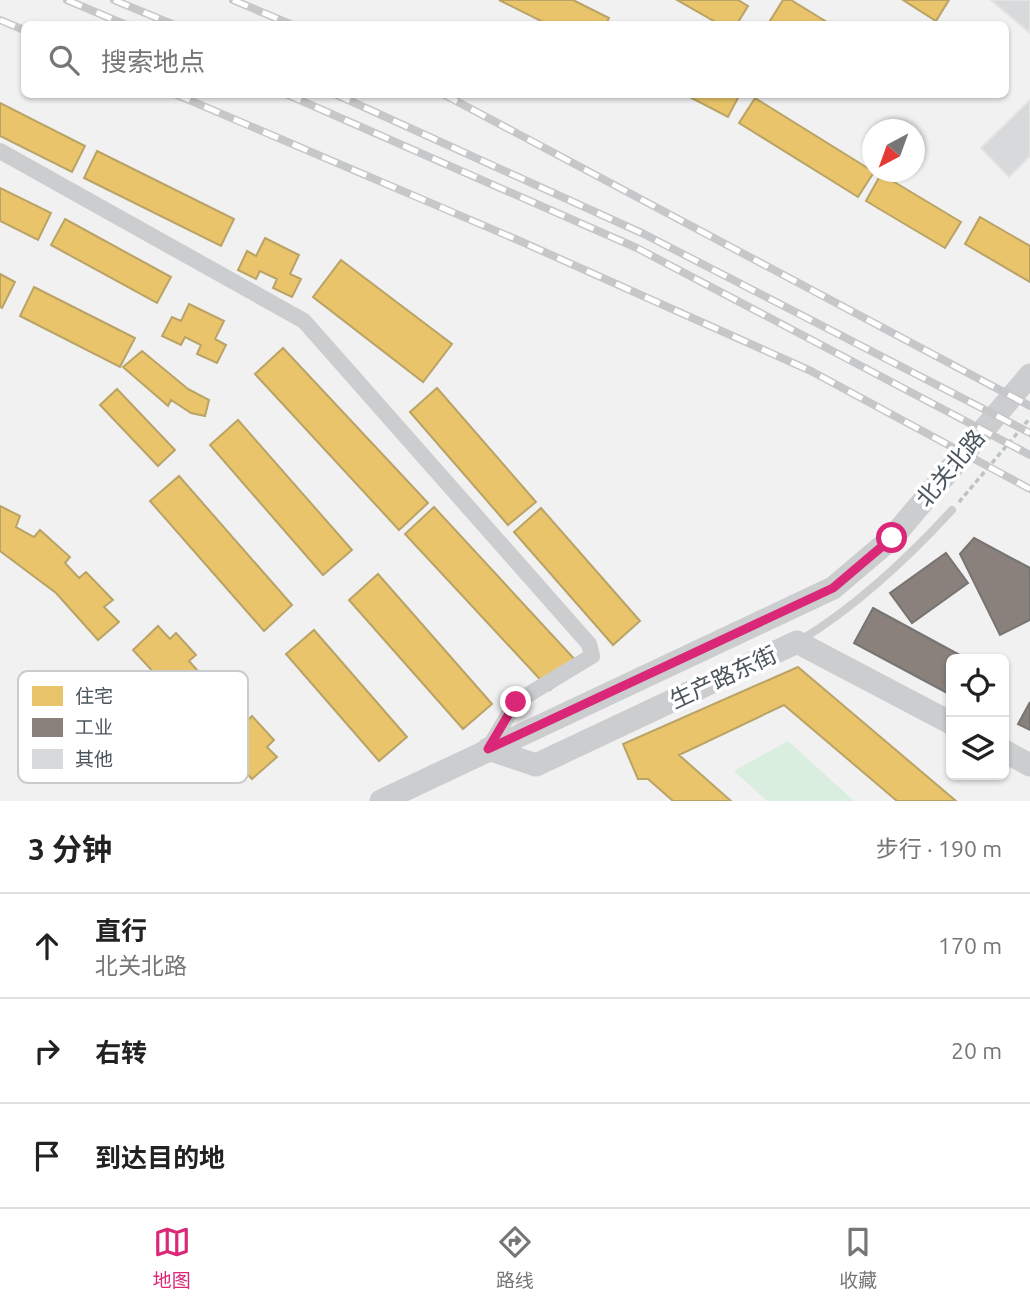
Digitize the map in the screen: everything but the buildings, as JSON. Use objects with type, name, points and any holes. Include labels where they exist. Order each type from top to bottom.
[{"type":"street","points":[[0,151],[304,321],[589,644],[592,656],[516,702],[488,749]]},
{"type":"street","name":"北关北路","points":[[381,801],[833,588],[892,538],[1030,375]]},
{"type":"street","name":"生产路东街","points":[[488,749],[536,765],[797,642],[946,720]]},
{"type":"street","points":[[1009,754],[1030,765]]},
{"type":"lane","points":[[797,642],[822,627],[881,580],[914,551],[952,510]]},
{"type":"path","points":[[952,510],[1030,418]]},
{"type":"green space","points":[[788,741],[854,801],[767,801],[734,771]]},
{"type":"railway","points":[[67,0],[117,21]]},
{"type":"railway","points":[[114,0],[165,21]]},
{"type":"railway","points":[[233,0],[283,21]]},
{"type":"railway","points":[[0,20],[21,29]]},
{"type":"railway","points":[[184,98],[520,241],[811,371],[1030,489]]},
{"type":"railway","points":[[295,98],[637,248],[1030,455]]},
{"type":"railway","points":[[344,98],[644,234],[1030,433]]},
{"type":"railway","points":[[451,98],[1030,406]]},
{"type":"route","points":[[516,702],[488,749],[833,588],[892,538]]}]
